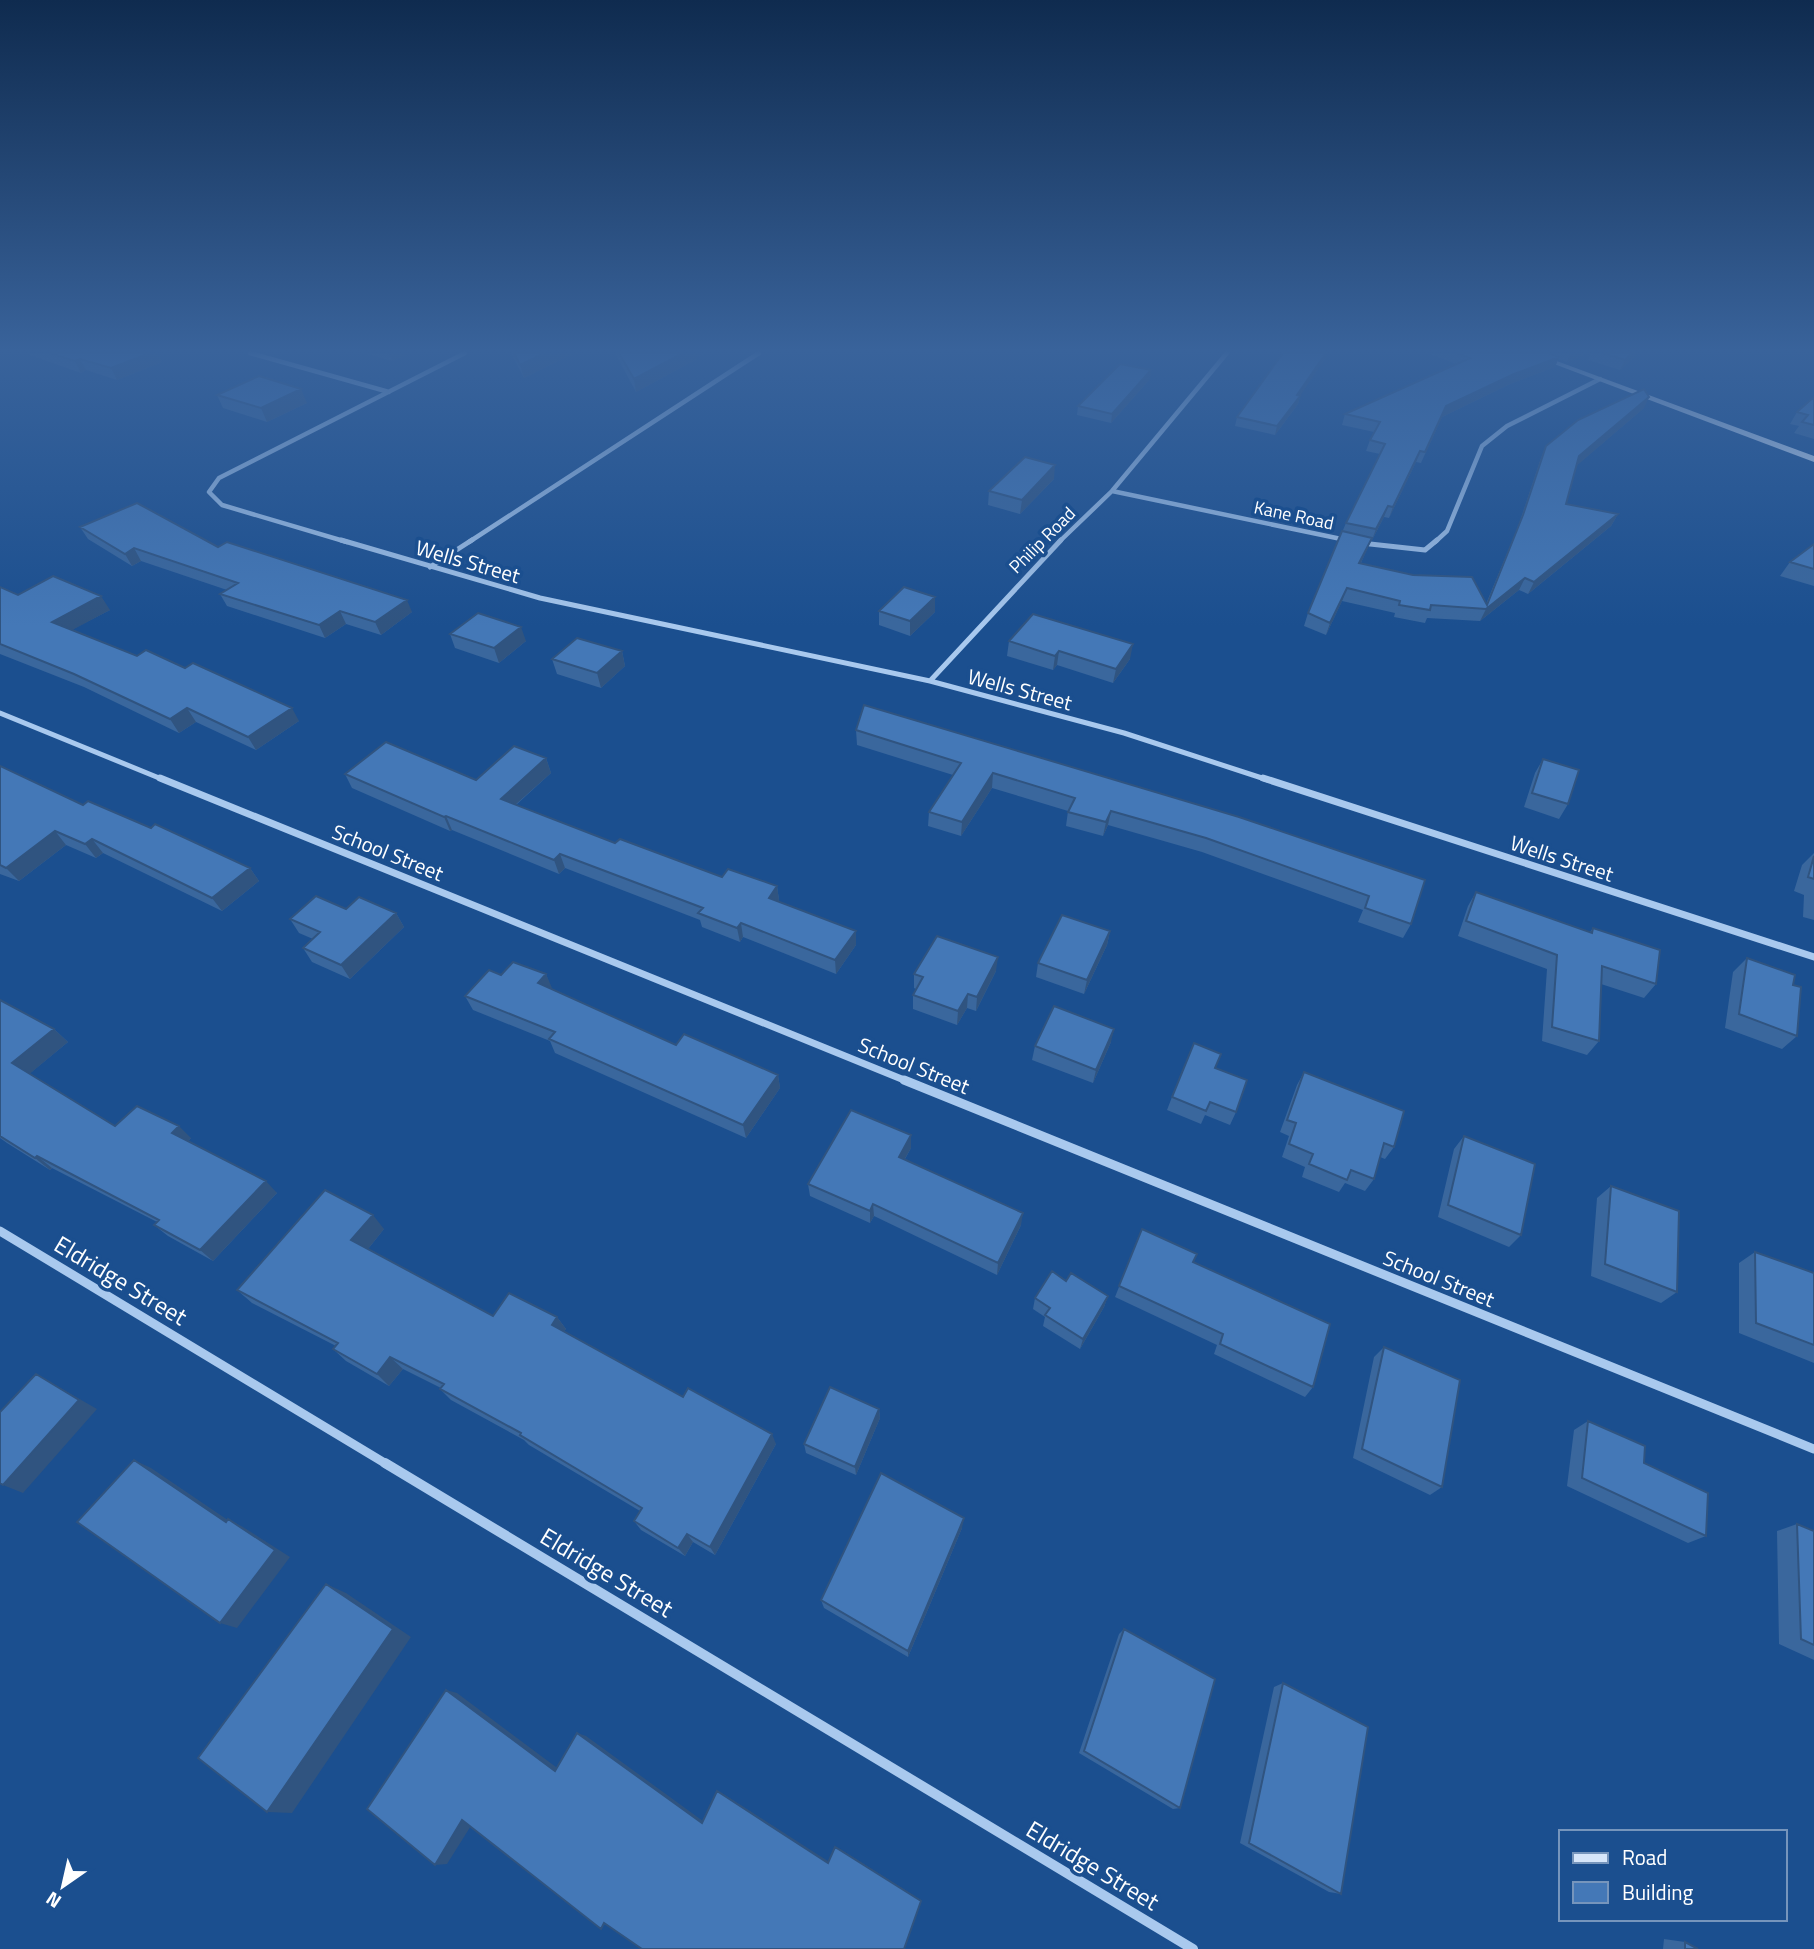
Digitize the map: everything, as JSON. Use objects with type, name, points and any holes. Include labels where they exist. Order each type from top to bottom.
[{"type":"main road","points":[[1774,444],[1814,459]]},
{"type":"street","name":"Wells Street","points":[[286,444],[219,478],[209,492],[222,505],[540,598],[930,681],[1124,733],[1814,957]]},
{"type":"street","points":[[430,566],[619,444]]},
{"type":"street","name":"Philip Road","points":[[930,681],[1039,561],[1112,491],[1151,444]]},
{"type":"street","name":"Kane Road","points":[[1112,491],[1376,546],[1425,550],[1447,531],[1485,444]]},
{"type":"street","name":"School Street","points":[[0,713],[1814,1449]]},
{"type":"street","name":"Eldridge Street","points":[[0,1231],[1193,1949]]},
{"type":"building","points":[[1385,444],[1429,444],[1425,452],[1420,451],[1393,507],[1388,506],[1376,529],[1346,523]]},
{"type":"building","points":[[1593,444],[1579,456],[1566,504],[1618,514],[1534,582],[1525,578],[1486,609],[1431,605],[1430,610],[1399,605],[1400,601],[1347,588],[1330,623],[1308,613],[1342,531],[1372,538],[1359,563],[1413,575],[1472,577],[1487,605],[1523,515],[1546,446]]},
{"type":"building","points":[[1025,457],[1055,465],[1022,500],[989,491]]},
{"type":"building","points":[[137,503],[218,547],[227,542],[407,600],[375,622],[340,611],[319,625],[220,594],[238,583],[134,548],[125,554],[80,527]]},
{"type":"building","points":[[1814,544],[1814,569],[1790,562]]},
{"type":"building","points":[[53,576],[101,596],[52,622],[137,656],[146,650],[185,668],[193,663],[292,708],[248,737],[187,708],[170,719],[74,674],[0,644],[0,587],[18,595]]},
{"type":"building","points":[[904,587],[935,597],[910,621],[879,611]]},
{"type":"building","points":[[478,613],[521,627],[494,648],[450,634]]},
{"type":"building","points":[[1033,614],[1133,644],[1116,669],[1059,651],[1055,656],[1009,641]]},
{"type":"building","points":[[577,638],[622,651],[597,673],[552,659]]},
{"type":"building","points":[[864,705],[1239,817],[1425,880],[1411,924],[1365,908],[1369,896],[1206,838],[1111,811],[1106,822],[1068,812],[1075,798],[993,773],[962,822],[929,812],[961,763],[856,730]]},
{"type":"building","points":[[386,742],[476,780],[514,746],[546,758],[501,799],[615,843],[620,839],[722,877],[728,869],[777,886],[769,898],[856,931],[835,960],[741,923],[737,928],[698,913],[703,908],[560,854],[554,860],[345,774]]},
{"type":"building","points":[[1543,759],[1579,770],[1568,804],[1532,793]]},
{"type":"building","points":[[0,766],[83,805],[88,801],[151,828],[155,824],[250,868],[212,898],[92,839],[85,844],[55,831],[6,868],[0,865]]},
{"type":"building","points":[[1814,856],[1814,879],[1808,877]]},
{"type":"building","points":[[1476,892],[1592,933],[1593,928],[1660,950],[1656,984],[1602,966],[1599,1041],[1552,1027],[1557,955],[1466,921]]},
{"type":"building","points":[[316,896],[346,909],[359,897],[396,913],[341,965],[303,948],[320,932],[290,919]]},
{"type":"building","points":[[1062,915],[1110,931],[1087,980],[1038,963]]},
{"type":"building","points":[[937,936],[998,957],[977,997],[968,994],[958,1011],[913,995],[923,977],[914,974]]},
{"type":"building","points":[[1747,958],[1795,975],[1793,985],[1801,987],[1797,1036],[1739,1014]]},
{"type":"building","points":[[513,962],[546,974],[538,983],[676,1045],[684,1034],[778,1075],[743,1125],[549,1039],[555,1032],[465,996],[489,970],[501,975]]},
{"type":"building","points":[[0,1000],[54,1029],[12,1063],[115,1126],[137,1106],[179,1126],[172,1133],[266,1181],[200,1250],[154,1225],[159,1220],[37,1156],[35,1158],[0,1136]]},
{"type":"building","points":[[1054,1006],[1114,1029],[1096,1070],[1035,1046]]},
{"type":"building","points":[[1194,1043],[1221,1054],[1215,1068],[1247,1080],[1236,1112],[1210,1102],[1206,1111],[1172,1097]]},
{"type":"building","points":[[1304,1072],[1404,1111],[1394,1147],[1384,1143],[1374,1179],[1351,1170],[1347,1180],[1309,1164],[1313,1154],[1289,1144],[1296,1123],[1287,1120]]},
{"type":"building","points":[[851,1110],[911,1135],[899,1157],[1023,1213],[998,1263],[873,1204],[870,1211],[808,1184]]},
{"type":"building","points":[[1464,1136],[1535,1164],[1521,1235],[1448,1205]]},
{"type":"building","points":[[1611,1186],[1679,1211],[1677,1292],[1605,1264]]},
{"type":"building","points":[[325,1190],[373,1215],[351,1240],[493,1316],[509,1293],[557,1317],[552,1325],[683,1397],[688,1388],[772,1434],[710,1547],[687,1534],[678,1548],[634,1521],[642,1508],[520,1435],[521,1433],[440,1389],[444,1384],[390,1357],[377,1374],[333,1349],[338,1343],[237,1290]]},
{"type":"building","points":[[1142,1229],[1197,1254],[1193,1262],[1330,1324],[1313,1387],[1220,1344],[1223,1334],[1119,1286]]},
{"type":"building","points":[[1755,1252],[1814,1273],[1814,1345],[1756,1323]]},
{"type":"building","points":[[1052,1271],[1066,1281],[1071,1273],[1108,1296],[1083,1339],[1045,1315],[1050,1308],[1035,1298]]},
{"type":"building","points":[[1384,1347],[1460,1380],[1442,1487],[1362,1449]]},
{"type":"building","points":[[36,1374],[79,1400],[3,1485],[0,1483],[0,1412]]},
{"type":"building","points":[[830,1387],[879,1409],[855,1467],[804,1444]]},
{"type":"building","points":[[1588,1421],[1645,1446],[1644,1463],[1708,1493],[1706,1536],[1582,1478]]},
{"type":"building","points":[[134,1460],[226,1522],[228,1519],[275,1550],[220,1623],[77,1522]]},
{"type":"building","points":[[881,1473],[964,1518],[908,1651],[821,1600]]},
{"type":"building","points":[[1797,1524],[1814,1531],[1814,1645],[1801,1639]]},
{"type":"building","points":[[326,1584],[393,1629],[267,1812],[198,1758]]},
{"type":"building","points":[[1124,1629],[1215,1679],[1180,1808],[1084,1751]]},
{"type":"building","points":[[1283,1683],[1368,1727],[1341,1894],[1249,1843]]},
{"type":"building","points":[[446,1690],[555,1771],[577,1733],[702,1823],[717,1791],[828,1863],[835,1847],[921,1901],[904,1949],[642,1949],[604,1923],[601,1929],[462,1820],[435,1865],[367,1809]]},
{"type":"building","points":[[1685,1942],[1698,1949],[1685,1949]]}]
